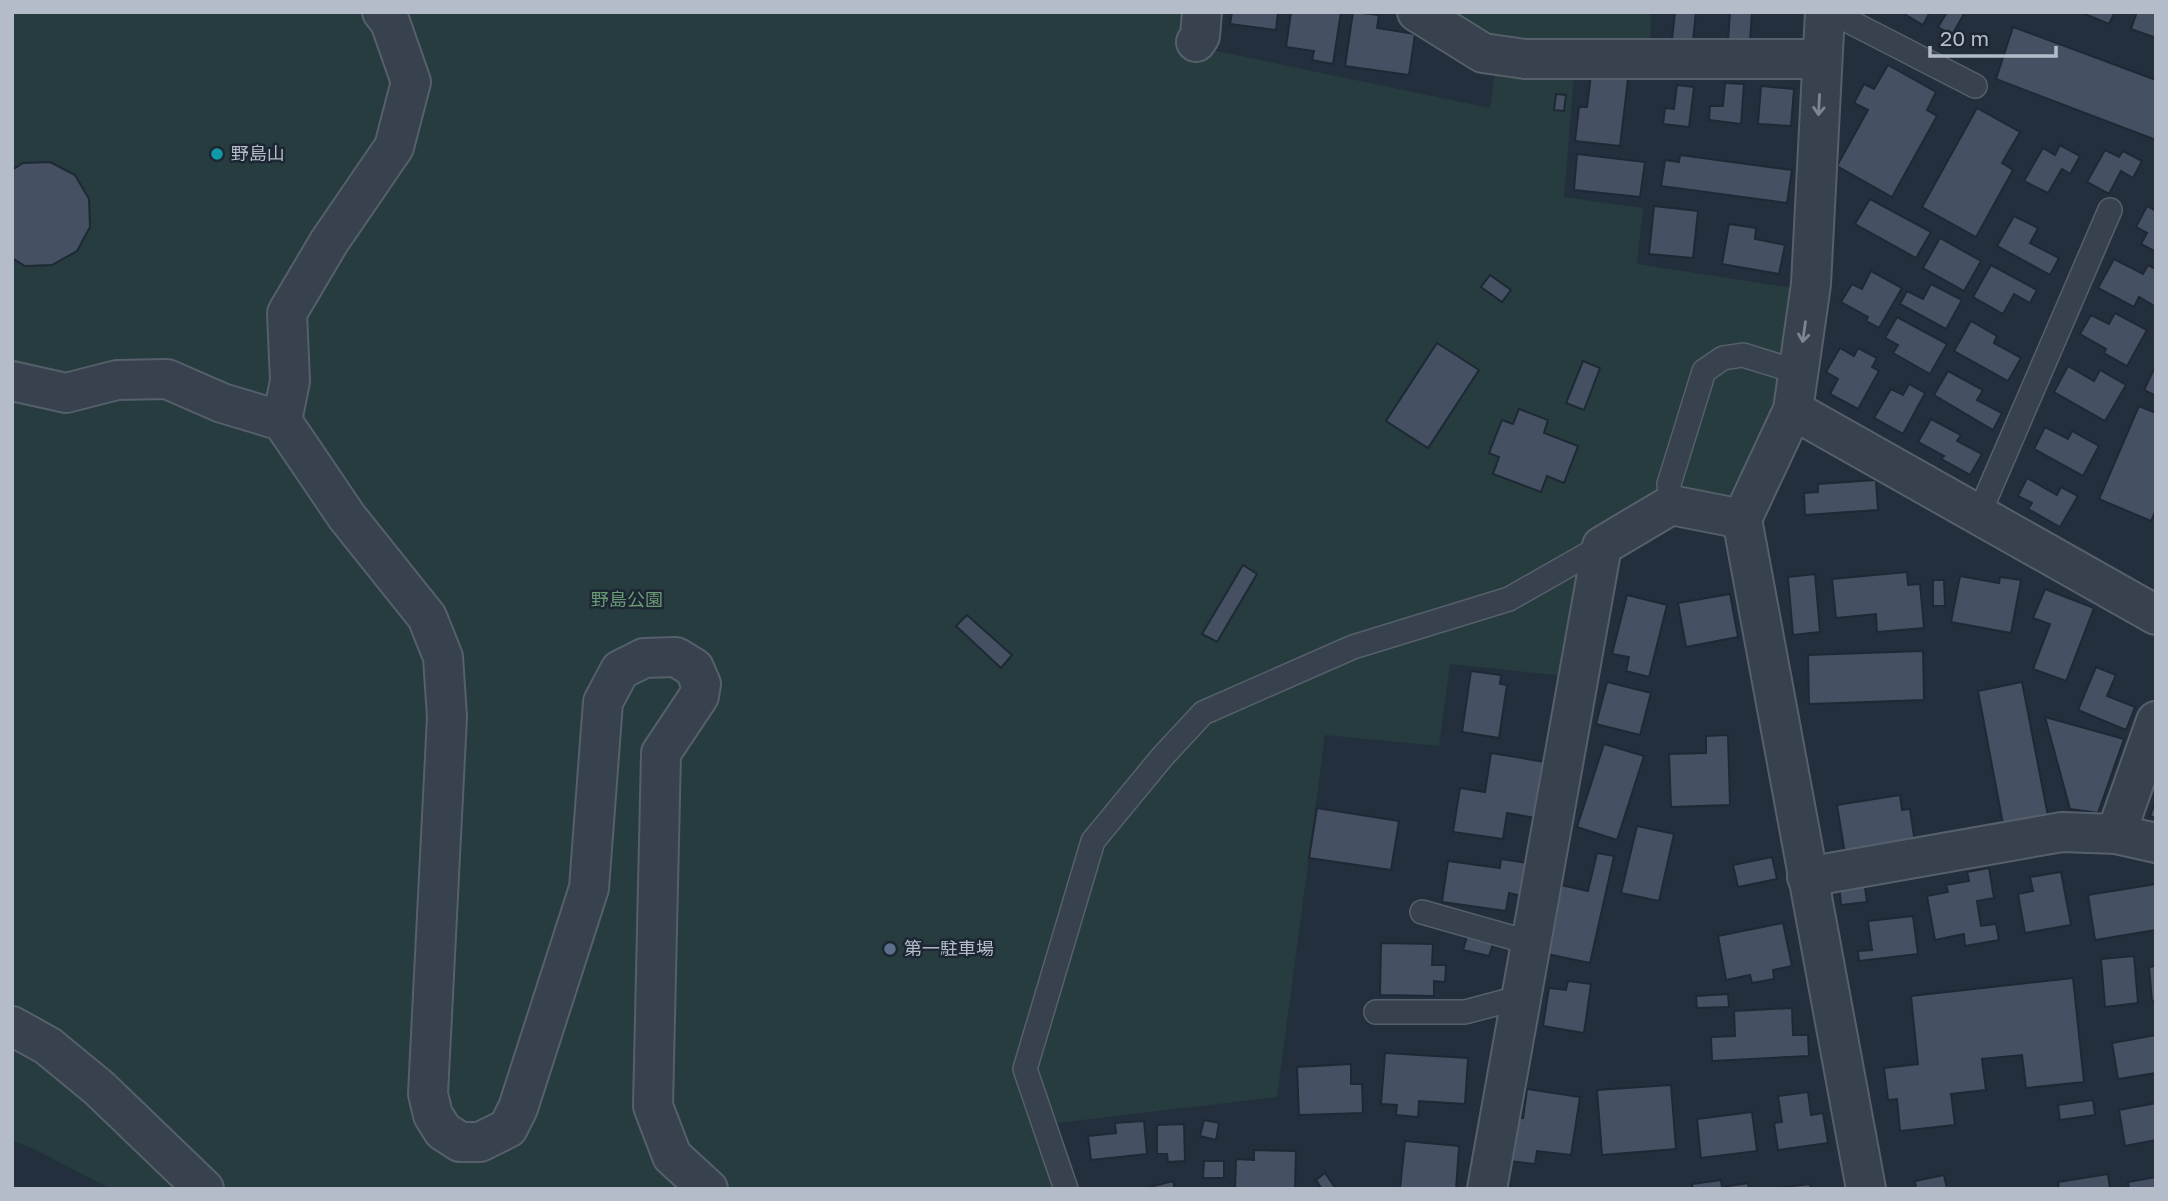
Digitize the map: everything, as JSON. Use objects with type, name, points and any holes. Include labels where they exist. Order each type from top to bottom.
[{"type":"street","points":[[282,421],[290,382],[287,313],[329,242],[394,147],[411,82],[390,22],[382,12]]},
{"type":"street","points":[[1417,12],[1483,53],[1525,59],[1821,59]]},
{"type":"street","points":[[1825,12],[1811,284],[1793,410],[1742,519],[1866,1189]]},
{"type":"street","points":[[12,381],[66,393],[117,380],[167,379],[222,403],[282,421],[347,517],[427,617],[443,657],[447,716],[428,1094],[433,1115],[443,1131],[460,1142],[480,1142],[508,1128],[522,1095],[589,888],[603,702],[620,670],[644,658],[676,657],[694,668],[701,684],[699,696],[661,753],[653,1106],[672,1156],[708,1189]]},
{"type":"street","points":[[1793,410],[2156,615]]},
{"type":"street","points":[[1487,1189],[1602,546],[1671,505],[1742,519]]},
{"type":"street","points":[[2116,834],[2156,721]]},
{"type":"street","points":[[1807,877],[2062,832],[2116,834],[2156,843]]},
{"type":"street","points":[[12,1026],[48,1046],[99,1088],[204,1189]]},
{"type":"lane","points":[[1832,12],[1975,86]]},
{"type":"lane","points":[[1979,513],[2110,209]]},
{"type":"lane","points":[[1671,505],[1669,484],[1704,372],[1723,358],[1743,355],[1798,372]]},
{"type":"lane","points":[[1066,1189],[1025,1069],[1093,841],[1163,756],[1203,713],[1353,647],[1509,599],[1602,546]]},
{"type":"lane","points":[[1422,912],[1531,943]]},
{"type":"lane","points":[[1376,1012],[1465,1012],[1521,997]]},
{"type":"green space","name":"野島公園","points":[[12,12],[1194,12],[1202,48],[1490,108],[1495,75],[1574,74],[1564,197],[1643,208],[1637,264],[1793,288],[1775,405],[1727,499],[1587,545],[1564,676],[1450,664],[1439,746],[1325,735],[1277,1097],[1032,1126],[1053,1189],[111,1189],[32,1148],[12,1141]]},
{"type":"green space","points":[[1442,12],[1651,12],[1650,40],[1508,47]]},
{"type":"building","points":[[1232,12],[1278,12],[1276,30],[1230,24]]},
{"type":"building","points":[[1291,12],[1341,12],[1333,64],[1312,60],[1314,51],[1286,47]]},
{"type":"building","points":[[1353,12],[1379,15],[1377,28],[1415,34],[1409,75],[1345,66]]},
{"type":"building","points":[[1675,12],[1696,12],[1693,41],[1672,39]]},
{"type":"building","points":[[1730,12],[1752,12],[1750,41],[1728,40]]},
{"type":"building","points":[[1901,12],[1930,12],[1923,25]]},
{"type":"building","points":[[1943,12],[1965,12],[1952,35],[1938,27],[1946,14]]},
{"type":"building","points":[[2080,12],[2115,12],[2109,24]]},
{"type":"building","points":[[2137,12],[2156,12],[2156,38],[2131,29]]},
{"type":"building","points":[[2013,27],[2156,80],[2156,140],[1996,79]]},
{"type":"building","points":[[1888,65],[1936,92],[1927,110],[1937,116],[1892,197],[1837,166],[1868,110],[1854,103],[1864,84],[1874,89]]},
{"type":"building","points":[[1591,75],[1628,79],[1620,146],[1575,141],[1579,107],[1587,107]]},
{"type":"building","points":[[1725,83],[1744,84],[1741,124],[1709,120],[1710,106],[1723,106]]},
{"type":"building","points":[[1677,85],[1694,87],[1689,127],[1663,124],[1665,108],[1674,109]]},
{"type":"building","points":[[1761,86],[1794,89],[1791,126],[1758,124]]},
{"type":"building","points":[[1556,94],[1566,95],[1564,111],[1554,110]]},
{"type":"building","points":[[1977,108],[2020,132],[2002,163],[2013,170],[1976,237],[1922,207]]},
{"type":"building","points":[[2060,145],[2080,156],[2070,174],[2062,169],[2048,193],[2024,181],[2043,148],[2055,155]]},
{"type":"building","points":[[2105,150],[2119,157],[2123,151],[2142,161],[2133,178],[2121,171],[2109,194],[2087,182]]},
{"type":"building","points":[[1577,154],[1645,162],[1640,197],[1574,190]]},
{"type":"building","points":[[1680,155],[1792,170],[1787,203],[1661,186],[1665,160],[1679,162]]},
{"type":"building","points":[[50,162],[75,175],[89,199],[90,227],[77,251],[52,265],[25,266],[12,258],[12,170],[23,163]]},
{"type":"building","points":[[1870,199],[1931,232],[1916,258],[1855,224]]},
{"type":"building","points":[[1654,206],[1698,211],[1693,258],[1649,254]]},
{"type":"building","points":[[2147,206],[2156,211],[2156,252],[2141,244],[2147,233],[2136,227]]},
{"type":"building","points":[[2014,216],[2038,228],[2030,243],[2059,258],[2050,275],[1997,246]]},
{"type":"building","points":[[1729,224],[1756,228],[1755,239],[1785,245],[1779,274],[1722,264]]},
{"type":"building","points":[[1940,238],[1981,261],[1964,291],[1923,268]]},
{"type":"building","points":[[2114,259],[2143,274],[2148,265],[2156,269],[2156,307],[2139,297],[2134,307],[2098,288]]},
{"type":"building","points":[[1991,265],[2037,290],[2030,303],[2014,294],[2003,314],[1973,297]]},
{"type":"building","points":[[1871,271],[1902,288],[1879,328],[1866,321],[1868,317],[1841,302],[1852,284],[1862,289]]},
{"type":"building","points":[[1490,275],[1511,290],[1502,302],[1481,287]]},
{"type":"building","points":[[1931,284],[1962,300],[1946,329],[1900,304],[1907,291],[1923,299]]},
{"type":"building","points":[[2115,313],[2147,330],[2127,366],[2104,353],[2106,349],[2080,334],[2091,315],[2109,324]]},
{"type":"building","points":[[1897,317],[1947,344],[1930,374],[1893,353],[1898,345],[1885,338]]},
{"type":"building","points":[[1971,321],[1997,336],[1994,343],[2021,358],[2008,381],[1954,351]]},
{"type":"building","points":[[1437,343],[1479,370],[1428,448],[1386,421]]},
{"type":"building","points":[[1840,348],[1854,356],[1858,348],[1877,358],[1872,367],[1879,371],[1858,409],[1830,394],[1838,379],[1826,372]]},
{"type":"building","points":[[1583,361],[1600,368],[1584,410],[1566,403]]},
{"type":"building","points":[[2156,365],[2156,396],[2144,390]]},
{"type":"building","points":[[2068,366],[2094,381],[2100,370],[2126,385],[2105,421],[2054,392]]},
{"type":"building","points":[[1948,371],[1983,390],[1977,400],[2002,413],[1993,430],[1934,395]]},
{"type":"building","points":[[1909,384],[1925,393],[1903,434],[1874,418],[1891,389],[1903,395]]},
{"type":"building","points":[[2139,406],[2156,413],[2156,510],[2151,521],[2099,499]]},
{"type":"building","points":[[1519,409],[1548,420],[1544,433],[1578,446],[1564,483],[1547,476],[1541,492],[1493,474],[1499,457],[1489,453],[1502,420],[1513,424]]},
{"type":"building","points":[[1931,419],[1961,435],[1957,441],[1982,454],[1970,475],[1941,459],[1944,456],[1918,442]]},
{"type":"building","points":[[2045,427],[2068,439],[2072,431],[2099,446],[2083,476],[2034,449]]},
{"type":"building","points":[[2027,478],[2057,495],[2061,487],[2078,496],[2060,527],[2028,509],[2032,503],[2018,496]]},
{"type":"building","points":[[1876,480],[1878,510],[1805,515],[1804,493],[1818,492],[1818,484]]},
{"type":"building","points":[[1243,565],[1257,574],[1217,642],[1202,634]]},
{"type":"building","points":[[1907,572],[1908,585],[1920,584],[1924,628],[1877,632],[1876,614],[1836,618],[1832,579]]},
{"type":"building","points":[[1815,574],[1820,632],[1793,635],[1788,577]]},
{"type":"building","points":[[1960,576],[1999,583],[2000,577],[2021,580],[2011,633],[1951,622]]},
{"type":"building","points":[[1933,580],[1944,580],[1945,606],[1933,606]]},
{"type":"building","points":[[2045,589],[2094,608],[2066,681],[2033,669],[2050,624],[2033,618]]},
{"type":"building","points":[[1730,594],[1738,637],[1686,647],[1678,603]]},
{"type":"building","points":[[1627,595],[1667,605],[1649,677],[1626,671],[1629,657],[1612,654]]},
{"type":"building","points":[[967,615],[1012,655],[1001,668],[956,626]]},
{"type":"building","points":[[1923,651],[1924,700],[1809,704],[1808,655]]},
{"type":"building","points":[[2096,667],[2116,675],[2107,696],[2135,707],[2126,730],[2078,710]]},
{"type":"building","points":[[1471,671],[1501,675],[1500,684],[1507,685],[1499,738],[1462,732]]},
{"type":"building","points":[[1607,682],[1651,693],[1640,735],[1596,724]]},
{"type":"building","points":[[2022,682],[2048,816],[2003,824],[1978,691]]},
{"type":"building","points":[[2045,717],[2124,739],[2098,813],[2070,809]]},
{"type":"building","points":[[1728,735],[1730,805],[1671,807],[1669,754],[1706,753],[1706,736]]},
{"type":"building","points":[[1604,744],[1644,756],[1617,840],[1577,827]]},
{"type":"building","points":[[1491,753],[1545,762],[1536,818],[1507,813],[1503,839],[1453,832],[1460,788],[1485,792]]},
{"type":"building","points":[[1900,795],[1902,810],[1910,809],[1915,843],[1845,854],[1837,805]]},
{"type":"building","points":[[2156,800],[2156,818],[2150,816]]},
{"type":"building","points":[[1317,808],[1399,821],[1391,870],[1309,858]]},
{"type":"building","points":[[1637,826],[1674,834],[1659,901],[1621,893]]},
{"type":"building","points":[[1597,853],[1614,856],[1590,963],[1547,954],[1561,885],[1588,891]]},
{"type":"building","points":[[1772,857],[1777,879],[1738,887],[1733,865]]},
{"type":"building","points":[[1501,859],[1527,863],[1522,896],[1509,893],[1506,911],[1442,902],[1448,861],[1500,868]]},
{"type":"building","points":[[1989,868],[1994,898],[1977,901],[1981,926],[1996,924],[1999,940],[1965,946],[1964,934],[1935,940],[1927,896],[1948,892],[1946,885],[1969,881],[1967,872]]},
{"type":"building","points":[[2061,872],[2071,925],[2025,933],[2018,894],[2033,891],[2030,877]]},
{"type":"building","points":[[1864,880],[1867,902],[1841,905],[1839,883]]},
{"type":"building","points":[[2156,884],[2156,930],[2095,940],[2088,895]]},
{"type":"building","points":[[1913,916],[1918,954],[1859,961],[1858,951],[1872,950],[1868,921]]},
{"type":"building","points":[[1783,923],[1792,966],[1773,970],[1774,979],[1752,983],[1750,975],[1726,980],[1718,936]]},
{"type":"building","points":[[1467,937],[1493,944],[1489,956],[1463,950]]},
{"type":"building","points":[[1381,943],[1433,944],[1432,965],[1446,965],[1445,982],[1434,981],[1434,996],[1380,995]]},
{"type":"building","points":[[2134,956],[2138,1003],[2105,1007],[2101,959]]},
{"type":"building","points":[[2156,966],[2156,1000],[2152,1001],[2149,967]]},
{"type":"building","points":[[2073,978],[2084,1082],[2026,1088],[2022,1055],[1982,1059],[1986,1090],[1951,1094],[1955,1125],[1900,1131],[1897,1099],[1888,1100],[1884,1068],[1918,1064],[1911,996]]},
{"type":"building","points":[[1568,981],[1591,984],[1584,1033],[1543,1026],[1549,988],[1566,990]]},
{"type":"building","points":[[1728,994],[1729,1007],[1697,1008],[1696,996]]},
{"type":"building","points":[[1792,1008],[1793,1035],[1808,1035],[1809,1056],[1712,1061],[1711,1037],[1735,1036],[1734,1011]]},
{"type":"building","points":[[2156,1035],[2156,1073],[2118,1079],[2112,1043]]},
{"type":"building","points":[[1385,1053],[1468,1058],[1465,1104],[1419,1101],[1418,1117],[1396,1115],[1397,1105],[1381,1104]]},
{"type":"building","points":[[1351,1064],[1351,1084],[1362,1084],[1363,1113],[1299,1115],[1297,1067]]},
{"type":"building","points":[[1671,1085],[1676,1149],[1602,1155],[1597,1090]]},
{"type":"building","points":[[1527,1089],[1580,1097],[1571,1155],[1537,1151],[1535,1164],[1510,1161],[1517,1117],[1523,1118]]},
{"type":"building","points":[[1808,1092],[1811,1115],[1823,1113],[1828,1143],[1778,1150],[1774,1123],[1782,1122],[1778,1096]]},
{"type":"building","points":[[2093,1100],[2095,1115],[2060,1120],[2058,1105]]},
{"type":"building","points":[[2156,1103],[2156,1140],[2125,1146],[2119,1110]]},
{"type":"building","points":[[1752,1112],[1757,1151],[1701,1158],[1697,1119]]},
{"type":"building","points":[[1204,1120],[1219,1123],[1216,1140],[1200,1136]]},
{"type":"building","points":[[1144,1121],[1147,1154],[1091,1160],[1088,1136],[1116,1133],[1115,1123]]},
{"type":"building","points":[[1184,1124],[1185,1161],[1168,1162],[1167,1154],[1157,1154],[1157,1125]]},
{"type":"building","points":[[1405,1141],[1459,1146],[1456,1189],[1400,1189]]},
{"type":"building","points":[[1254,1150],[1296,1151],[1295,1189],[1235,1189],[1236,1159],[1254,1160]]},
{"type":"building","points":[[1204,1161],[1224,1161],[1224,1178],[1203,1178]]},
{"type":"building","points":[[1325,1173],[1336,1189],[1322,1189],[1316,1180]]},
{"type":"building","points":[[2108,1174],[2110,1189],[2059,1189],[2058,1182]]},
{"type":"building","points":[[1944,1175],[1947,1189],[1916,1189],[1915,1181]]},
{"type":"building","points":[[2156,1177],[2156,1189],[2129,1189],[2128,1182]]},
{"type":"building","points":[[1721,1180],[1722,1187],[1748,1183],[1749,1189],[1693,1189],[1692,1184]]},
{"type":"building","points":[[1173,1181],[1175,1189],[1142,1189]]},
{"type":"building","points":[[1810,1184],[1811,1189],[1768,1189]]},
{"type":"place","name":"野島山","points":[[217,154]]},
{"type":"place","name":"第一駐車場","points":[[890,949]]}]
